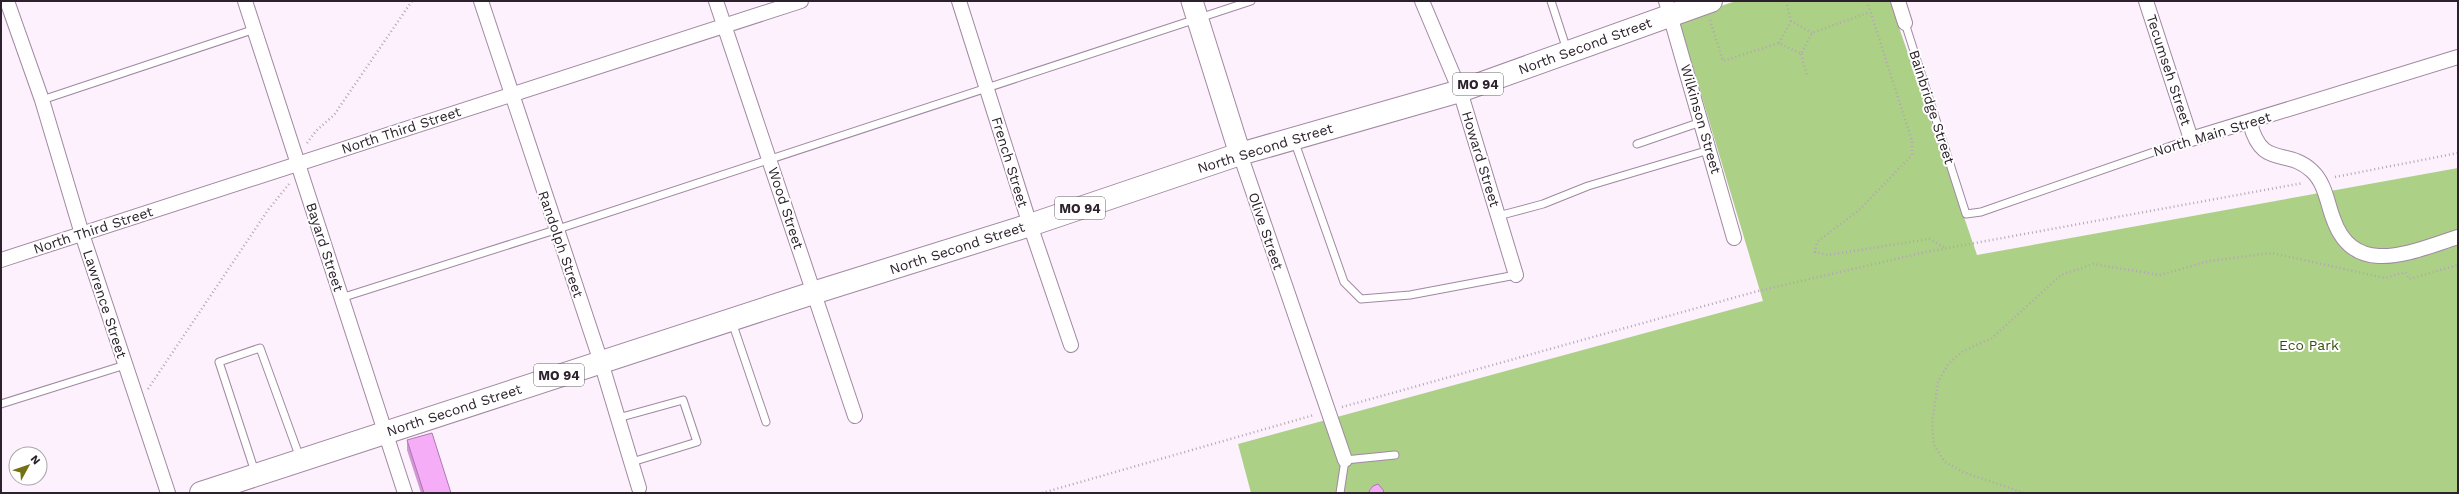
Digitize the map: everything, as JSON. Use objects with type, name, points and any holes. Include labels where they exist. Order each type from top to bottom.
[{"type":"main road","name":"North Second Street","points":[[201,493],[813,293],[1030,225],[1240,154],[1460,91],[1568,52],[1668,8],[1710,10]]},
{"type":"street","name":"Lawrence Street","points":[[7,1],[42,100],[82,234],[168,493]]},
{"type":"street","name":"Bayard Street","points":[[245,1],[405,493]]},
{"type":"street","name":"Randolph Street","points":[[481,1],[555,230],[601,362],[641,490]]},
{"type":"street","name":"Wood Street","points":[[716,1],[723,26],[855,416]]},
{"type":"street","name":"North Third Street","points":[[1,260],[801,1]]},
{"type":"street","name":"French Street","points":[[959,1],[1030,225],[1071,345]]},
{"type":"street","name":"Howard Street","points":[[1422,1],[1460,91],[1516,275]]},
{"type":"street","name":"Bainbridge Street","points":[[1898,1],[1905,23]]},
{"type":"street","name":"Tecumseh Street","points":[[2146,1],[2191,139]]},
{"type":"street","name":"Wilkinson Street","points":[[1668,8],[1734,238]]},
{"type":"street","name":"Olive Street","points":[[1195,9],[1240,154],[1345,460]]},
{"type":"street","name":"North Main Street","points":[[2191,139],[2458,57]]},
{"type":"street","points":[[2250,122],[2254,139],[2268,153],[2300,162],[2321,180],[2337,230],[2346,244],[2366,254],[2381,258],[2404,253],[2458,237]]},
{"type":"lane","points":[[341,298],[555,230],[987,87],[1195,9],[1250,1]]},
{"type":"lane","points":[[1551,1],[1568,52]]},
{"type":"lane","name":"Bainbridge Street","points":[[1905,23],[1966,214]]},
{"type":"lane","points":[[42,100],[255,29]]},
{"type":"lane","points":[[1637,144],[1701,122]]},
{"type":"lane","points":[[1294,138],[1344,282],[1361,299],[1410,295],[1516,275]]},
{"type":"lane","name":"North Main Street","points":[[1966,214],[1981,212],[2191,139]]},
{"type":"lane","points":[[1498,216],[1543,204],[1588,186],[1709,150]]},
{"type":"lane","points":[[732,320],[766,422]]},
{"type":"lane","points":[[256,475],[219,362],[260,348],[300,460]]},
{"type":"lane","points":[[1,404],[125,365]]},
{"type":"lane","points":[[618,418],[683,400],[697,442],[632,462]]},
{"type":"lane","points":[[1340,493],[1345,460],[1395,455]]},
{"type":"path","points":[[307,142],[334,115],[412,1]]},
{"type":"path","points":[[1710,10],[1723,61],[1779,43],[1791,21],[1786,1]]},
{"type":"path","points":[[1867,1],[1912,141],[1912,155],[1859,210],[1817,242],[1815,252],[1828,255],[1929,239],[1946,248]]},
{"type":"path","points":[[1807,76],[1801,54],[1812,32],[1870,12]]},
{"type":"path","points":[[1791,21],[1812,32]]},
{"type":"path","points":[[1779,43],[1801,54]]},
{"type":"path","points":[[1337,408],[1758,291],[1946,248],[2321,180],[2458,153]]},
{"type":"path","points":[[136,393],[152,386],[268,210],[289,183]]},
{"type":"path","points":[[2024,493],[1963,472],[1945,462],[1934,445],[1932,424],[1938,382],[1948,364],[1964,351],[1992,338],[2061,275],[2093,264],[2160,275],[2209,261],[2272,253],[2385,278],[2405,272],[2409,279],[2458,265]]},
{"type":"path","points":[[1042,493],[1314,415]]},
{"type":"green space","name":"Eco Park","points":[[1736,1],[1890,1],[1977,255],[2458,168],[2458,493],[1251,493],[1238,444],[1763,301],[1679,20]]},
{"type":"building","points":[[432,433],[451,493],[424,493],[407,440]]},
{"type":"building","points":[[1378,484],[1384,491],[1382,493],[1370,493],[1369,491],[1373,486]]}]
